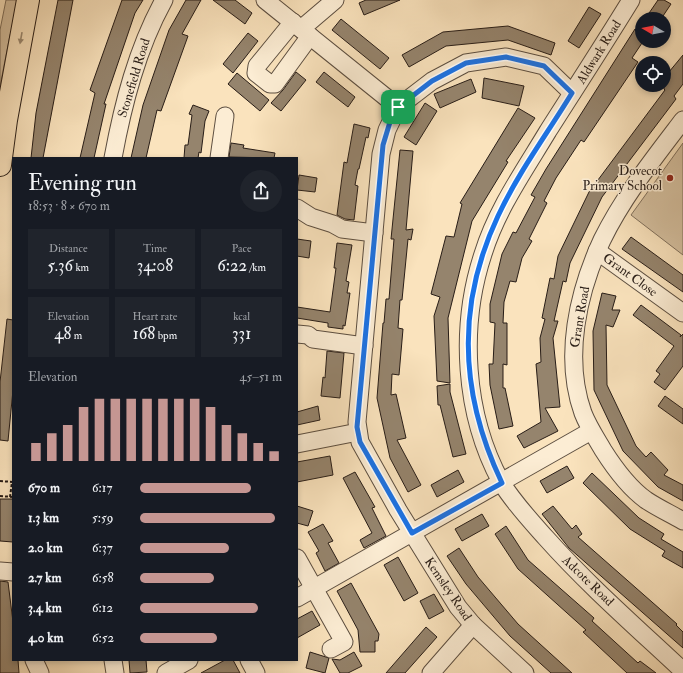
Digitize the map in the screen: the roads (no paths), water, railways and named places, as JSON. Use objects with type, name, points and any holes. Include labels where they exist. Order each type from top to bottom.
[{"type":"highway","points":[[0,165],[3,120],[28,0]]},
{"type":"street","name":"Stonefield Road","points":[[113,157],[137,61],[152,24],[164,0]]},
{"type":"street","points":[[266,0],[398,107],[432,81],[466,63],[506,57],[544,66],[572,93]]},
{"type":"street","points":[[301,29],[335,0]]},
{"type":"street","name":"Aldwark Road","points":[[502,483],[485,443],[474,406],[471,386],[468,346],[473,296],[483,254],[498,216],[518,178],[572,93],[627,1]]},
{"type":"street","name":"Kemsley Road","points":[[398,107],[390,122],[383,145],[356,422],[360,442],[412,533],[458,607],[472,625],[525,673]]},
{"type":"street","points":[[219,157],[224,116]]},
{"type":"street","name":"Grant Road","points":[[683,120],[626,199],[597,252],[582,297],[574,349],[575,380],[578,396],[583,413],[591,431],[618,473],[646,500],[683,521]]},
{"type":"street","points":[[298,209],[311,216],[342,229],[374,233]]},
{"type":"street","name":"Grant Close","points":[[597,252],[683,313]]},
{"type":"street","points":[[298,334],[308,336],[313,339],[364,346]]},
{"type":"street","points":[[298,597],[502,483],[591,431]]},
{"type":"street","points":[[298,444],[358,432]]},
{"type":"street","name":"Adcote Road","points":[[502,483],[525,514],[574,569],[683,670]]},
{"type":"street","points":[[298,560],[344,642],[331,649]]},
{"type":"street","points":[[0,571],[12,572]]},
{"type":"street","points":[[431,673],[472,625]]},
{"type":"street","points":[[34,661],[40,673]]},
{"type":"street","points":[[113,661],[115,673]]},
{"type":"street","points":[[166,673],[186,661]]},
{"type":"street","points":[[250,661],[256,673]]},
{"type":"place","name":"Dovecot Primary School","points":[[670,178]]}]
